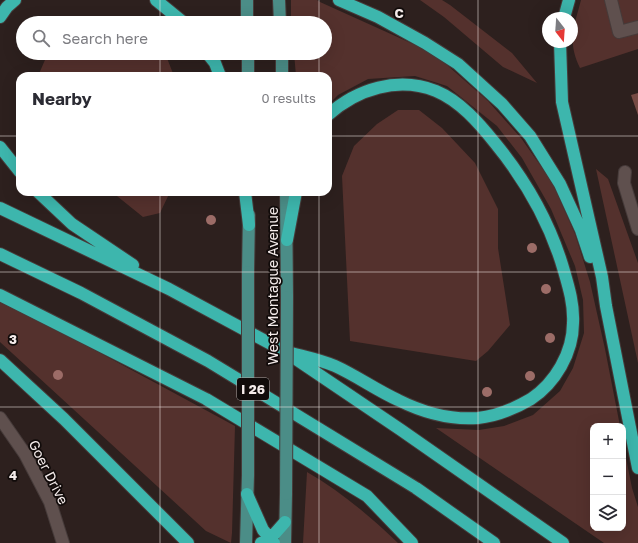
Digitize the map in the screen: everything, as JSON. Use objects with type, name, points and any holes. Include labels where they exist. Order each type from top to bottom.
[{"type":"highway","points":[[0,17],[7,7],[15,0]]},
{"type":"highway","points":[[156,0],[175,16]]},
{"type":"highway","points":[[339,0],[378,17],[425,43],[458,64],[502,104],[530,136],[560,184],[581,230],[606,306]]},
{"type":"highway","points":[[566,12],[569,0]]},
{"type":"highway","points":[[560,48],[562,102],[602,277],[606,306],[638,468]]},
{"type":"highway","points":[[213,60],[218,72]]},
{"type":"highway","points":[[284,351],[334,365],[399,401],[430,412],[454,417],[478,418],[500,414],[518,407],[539,394],[554,378],[564,360],[574,324],[569,286],[562,262],[542,212],[514,167],[483,128],[465,110],[452,100],[436,91],[416,86],[392,85],[370,89],[348,100],[332,112]]},
{"type":"highway","points":[[0,147],[16,167]]},
{"type":"highway","points":[[42,196],[72,224],[169,289]]},
{"type":"highway","points":[[245,196],[249,225]]},
{"type":"highway","points":[[287,240],[295,196]]},
{"type":"highway","points":[[0,208],[169,289],[284,351],[401,430],[563,543]]},
{"type":"highway","name":"I 26","points":[[0,254],[81,293],[208,361],[416,488],[494,543]]},
{"type":"highway","points":[[0,295],[206,399],[367,496],[412,543]]},
{"type":"highway","points":[[0,360],[64,419],[185,540],[197,543]]},
{"type":"highway","points":[[247,494],[268,542],[285,522]]},
{"type":"main road","points":[[247,0],[247,16]]},
{"type":"main road","points":[[280,0],[280,16]]},
{"type":"main road","points":[[248,60],[248,72]]},
{"type":"main road","points":[[282,60],[282,72]]},
{"type":"main road","name":"West Montague Avenue","points":[[246,543],[248,475],[249,196]]},
{"type":"main road","name":"West Montague Avenue","points":[[285,543],[287,381],[286,196]]},
{"type":"street","points":[[610,0],[619,32],[638,27]]},
{"type":"street","points":[[624,172],[624,183],[638,229]]},
{"type":"street","name":"Goer Drive","points":[[0,418],[25,454],[50,502],[63,543]]},
{"type":"shaded area","points":[[291,0],[317,0],[424,49],[447,65],[488,101],[521,138],[552,182],[575,234],[590,282],[619,423],[590,423],[590,531],[626,531],[626,458],[632,488],[638,507],[638,543],[604,543],[436,428],[479,430],[504,426],[533,415],[560,391],[573,368],[584,333],[583,300],[575,266],[551,209],[522,158],[497,126],[447,86],[415,76],[368,79],[338,95],[332,101],[332,72],[296,72],[295,60],[332,60],[332,16],[291,16]]},
{"type":"shaded area","points":[[420,0],[442,0],[450,5],[512,53],[537,83],[503,67],[444,17]]},
{"type":"shaded area","points":[[581,0],[638,0],[638,49],[580,68],[574,48],[578,48],[578,12]]},
{"type":"shaded area","points":[[45,60],[168,60],[172,72],[40,72]]},
{"type":"shaded area","points":[[398,110],[419,110],[442,128],[475,163],[498,209],[498,248],[510,325],[488,351],[476,361],[350,341],[342,176],[354,146],[377,124]]},
{"type":"shaded area","points":[[596,169],[608,179],[638,263],[638,363]]},
{"type":"shaded area","points":[[117,196],[168,196],[160,213],[143,217]]},
{"type":"shaded area","points":[[0,302],[54,328],[235,426],[231,543],[206,531],[0,342]]},
{"type":"shaded area","points":[[307,472],[354,504],[398,543],[303,543]]},
{"type":"building","points":[[638,93],[638,115],[631,95]]}]
